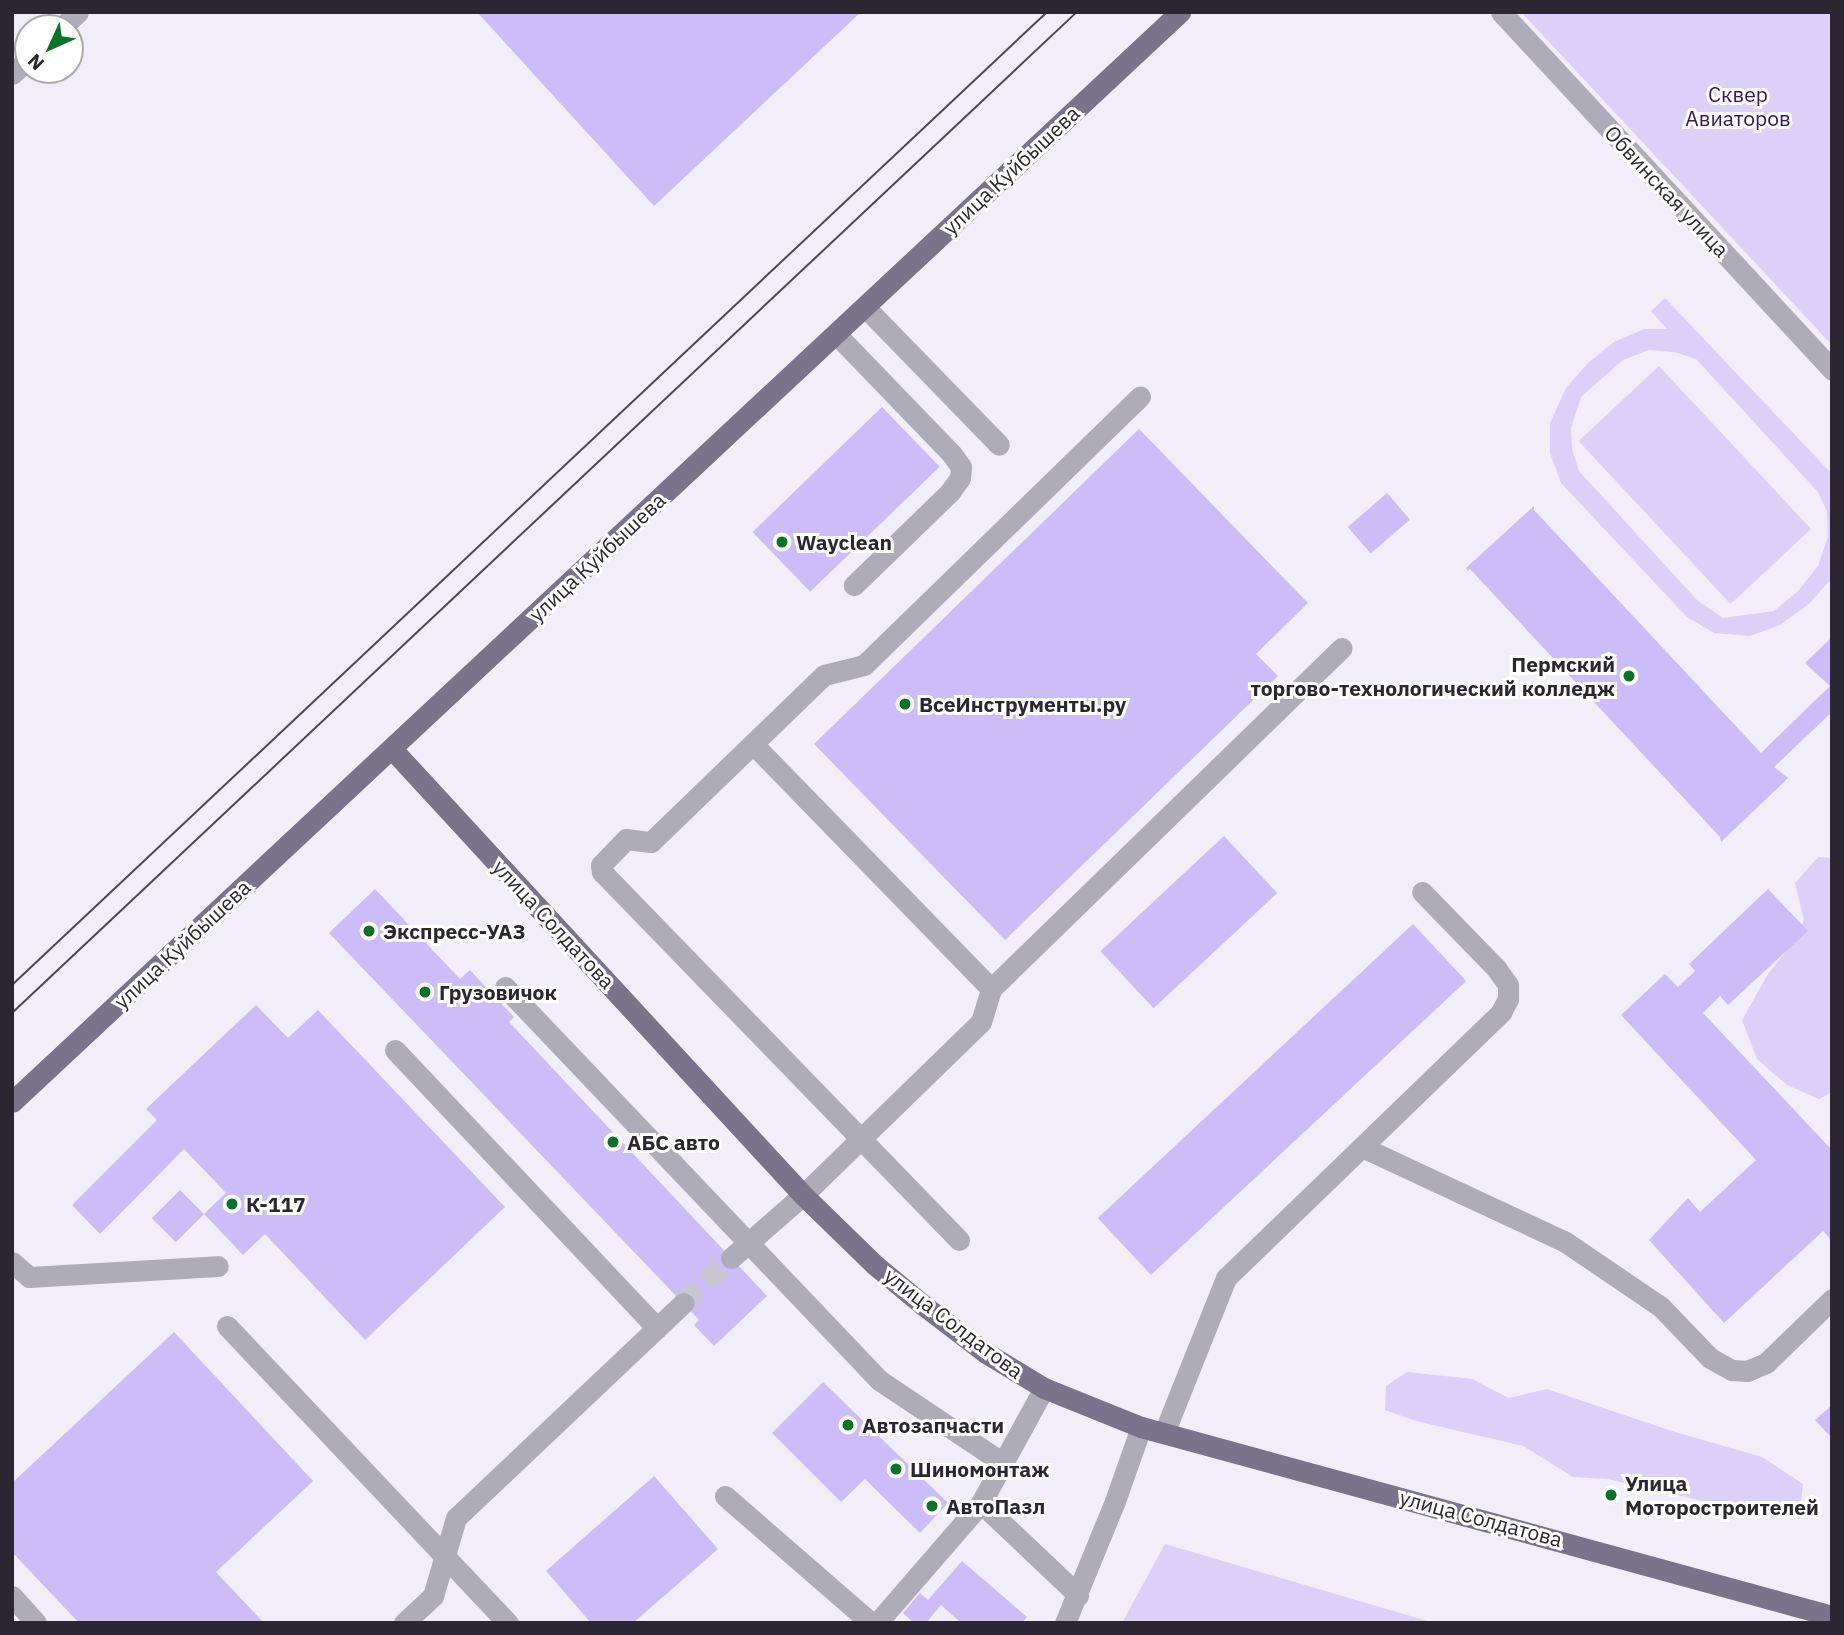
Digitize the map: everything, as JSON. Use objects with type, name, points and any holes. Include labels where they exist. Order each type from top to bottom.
[{"type":"main road","name":"улица Куйбышева","points":[[12,1102],[1180,12]]},
{"type":"main road","name":"улица Солдатова","points":[[392,749],[803,1195],[875,1265],[923,1305],[986,1353],[1044,1388],[1141,1427],[1832,1616]]},
{"type":"street","name":"Обвинская улица","points":[[1502,12],[1832,370]]},
{"type":"street","points":[[865,307],[999,445]]},
{"type":"street","points":[[836,334],[951,453],[961,467],[960,478],[950,492],[854,585]]},
{"type":"street","points":[[959,1240],[602,872],[601,865],[626,839],[651,842],[824,675],[864,665],[1140,397]]},
{"type":"street","points":[[731,1258],[803,1195],[981,1022],[991,989],[1342,648]]},
{"type":"street","points":[[753,744],[991,989]]},
{"type":"street","points":[[1164,1433],[1226,1278],[1501,1012],[1508,999],[1508,985],[1496,968],[1422,892]]},
{"type":"street","points":[[505,987],[879,1380],[1003,1463]]},
{"type":"street","points":[[395,1051],[657,1328]]},
{"type":"street","points":[[1362,1147],[1564,1241],[1661,1307],[1710,1358],[1732,1370],[1747,1371],[1766,1363],[1832,1299]]},
{"type":"street","points":[[12,1262],[29,1277],[218,1266]]},
{"type":"street","points":[[404,1623],[433,1596],[456,1518],[683,1303]]},
{"type":"street","points":[[227,1326],[508,1623]]},
{"type":"street","points":[[877,1623],[981,1503],[1044,1388]]},
{"type":"street","points":[[1065,1623],[1141,1427]]},
{"type":"street","points":[[725,1496],[871,1623]]},
{"type":"street","points":[[981,1503],[1078,1595]]},
{"type":"street","points":[[12,1595],[36,1623]]},
{"type":"green space","name":"Сквер Авиаторов","points":[[1521,12],[1832,12],[1832,345]]},
{"type":"green space","points":[[1665,298],[1832,474],[1832,578],[1809,604],[1780,625],[1750,636],[1714,633],[1687,617],[1561,483],[1550,453],[1550,423],[1566,388],[1589,362],[1614,342],[1644,329],[1667,329],[1651,311]],"holes":[[[1649,350],[1674,352],[1696,359],[1818,492],[1827,512],[1828,537],[1818,566],[1798,591],[1774,611],[1723,618],[1697,600],[1579,471],[1572,449],[1571,428],[1581,397],[1623,360]]]},
{"type":"green space","points":[[1659,366],[1811,529],[1731,604],[1579,441]]},
{"type":"green space","points":[[1818,857],[1832,858],[1832,1092],[1819,1099],[1787,1085],[1757,1059],[1742,1020],[1768,974],[1793,943],[1804,920],[1795,883]]},
{"type":"green space","points":[[1407,1372],[1472,1379],[1509,1398],[1547,1389],[1675,1432],[1762,1457],[1803,1484],[1800,1511],[1769,1510],[1703,1501],[1607,1479],[1573,1477],[1523,1446],[1416,1421],[1385,1410],[1386,1386]]},
{"type":"green space","points":[[1165,1544],[1434,1623],[1122,1623]]},
{"type":"building","points":[[477,12],[861,12],[654,206]]},
{"type":"building","points":[[882,407],[940,467],[810,592],[753,532]]},
{"type":"building","points":[[1139,429],[1308,603],[1256,654],[1278,676],[1005,940],[814,744]]},
{"type":"building","points":[[1387,493],[1410,519],[1371,554],[1348,527]]},
{"type":"building","name":"Пермский торгово-технологический колледж","points":[[1534,506],[1534,510],[1761,753],[1830,686],[1805,663],[1832,637],[1832,712],[1774,767],[1788,778],[1721,842],[1720,837],[1470,569],[1468,571],[1466,568]]},
{"type":"building","points":[[1224,836],[1277,893],[1154,1008],[1100,951]]},
{"type":"building","points":[[375,889],[460,979],[470,970],[514,1017],[509,1022],[767,1296],[714,1346],[694,1325],[699,1320],[329,933]]},
{"type":"building","points":[[1768,889],[1808,931],[1728,1005],[1720,996],[1703,1013],[1832,1150],[1832,1241],[1823,1231],[1724,1323],[1649,1240],[1688,1198],[1700,1212],[1756,1160],[1621,1015],[1665,974],[1678,987],[1695,971],[1689,964]]},
{"type":"building","points":[[1413,924],[1466,981],[1151,1275],[1098,1218]]},
{"type":"building","points":[[256,1005],[288,1038],[318,1010],[505,1207],[365,1340],[265,1234],[243,1255],[204,1214],[226,1193],[184,1149],[100,1234],[72,1205],[157,1120],[146,1109]]},
{"type":"building","points":[[180,1190],[204,1214],[176,1242],[152,1218]]},
{"type":"building","points":[[174,1332],[313,1481],[216,1572],[264,1623],[79,1623],[12,1552],[12,1483]]},
{"type":"building","points":[[823,1382],[948,1503],[920,1533],[865,1479],[841,1502],[772,1433]]},
{"type":"building","points":[[1832,1405],[1832,1438],[1815,1420]]},
{"type":"building","points":[[654,1476],[718,1549],[633,1623],[591,1623],[546,1571]]},
{"type":"building","points":[[962,1561],[1027,1617],[1022,1623],[961,1623],[941,1605],[926,1623],[914,1623],[903,1613],[920,1593],[928,1600]]},
{"type":"tunnel","points":[[683,1303],[731,1258]]},
{"type":"tram line","points":[[12,985],[1047,12]]},
{"type":"tram line","points":[[12,1013],[1077,12]]},
{"type":"place","name":"Wayclean","points":[[782,542]]},
{"type":"place","name":"Пермский торгово-технологический колледж","points":[[1629,676]]},
{"type":"place","name":"ВсеИнструменты.ру","points":[[905,704]]},
{"type":"place","name":"Экспресс-УАЗ","points":[[369,931]]},
{"type":"place","name":"Грузовичок","points":[[425,992]]},
{"type":"place","name":"АБС авто","points":[[613,1142]]},
{"type":"place","name":"К-117","points":[[232,1204]]},
{"type":"place","name":"Автозапчасти","points":[[848,1425]]},
{"type":"place","name":"Шиномонтаж","points":[[896,1469]]},
{"type":"place","name":"Улица Моторостроителей","points":[[1611,1495]]},
{"type":"place","name":"АвтоПазл","points":[[932,1506]]}]
